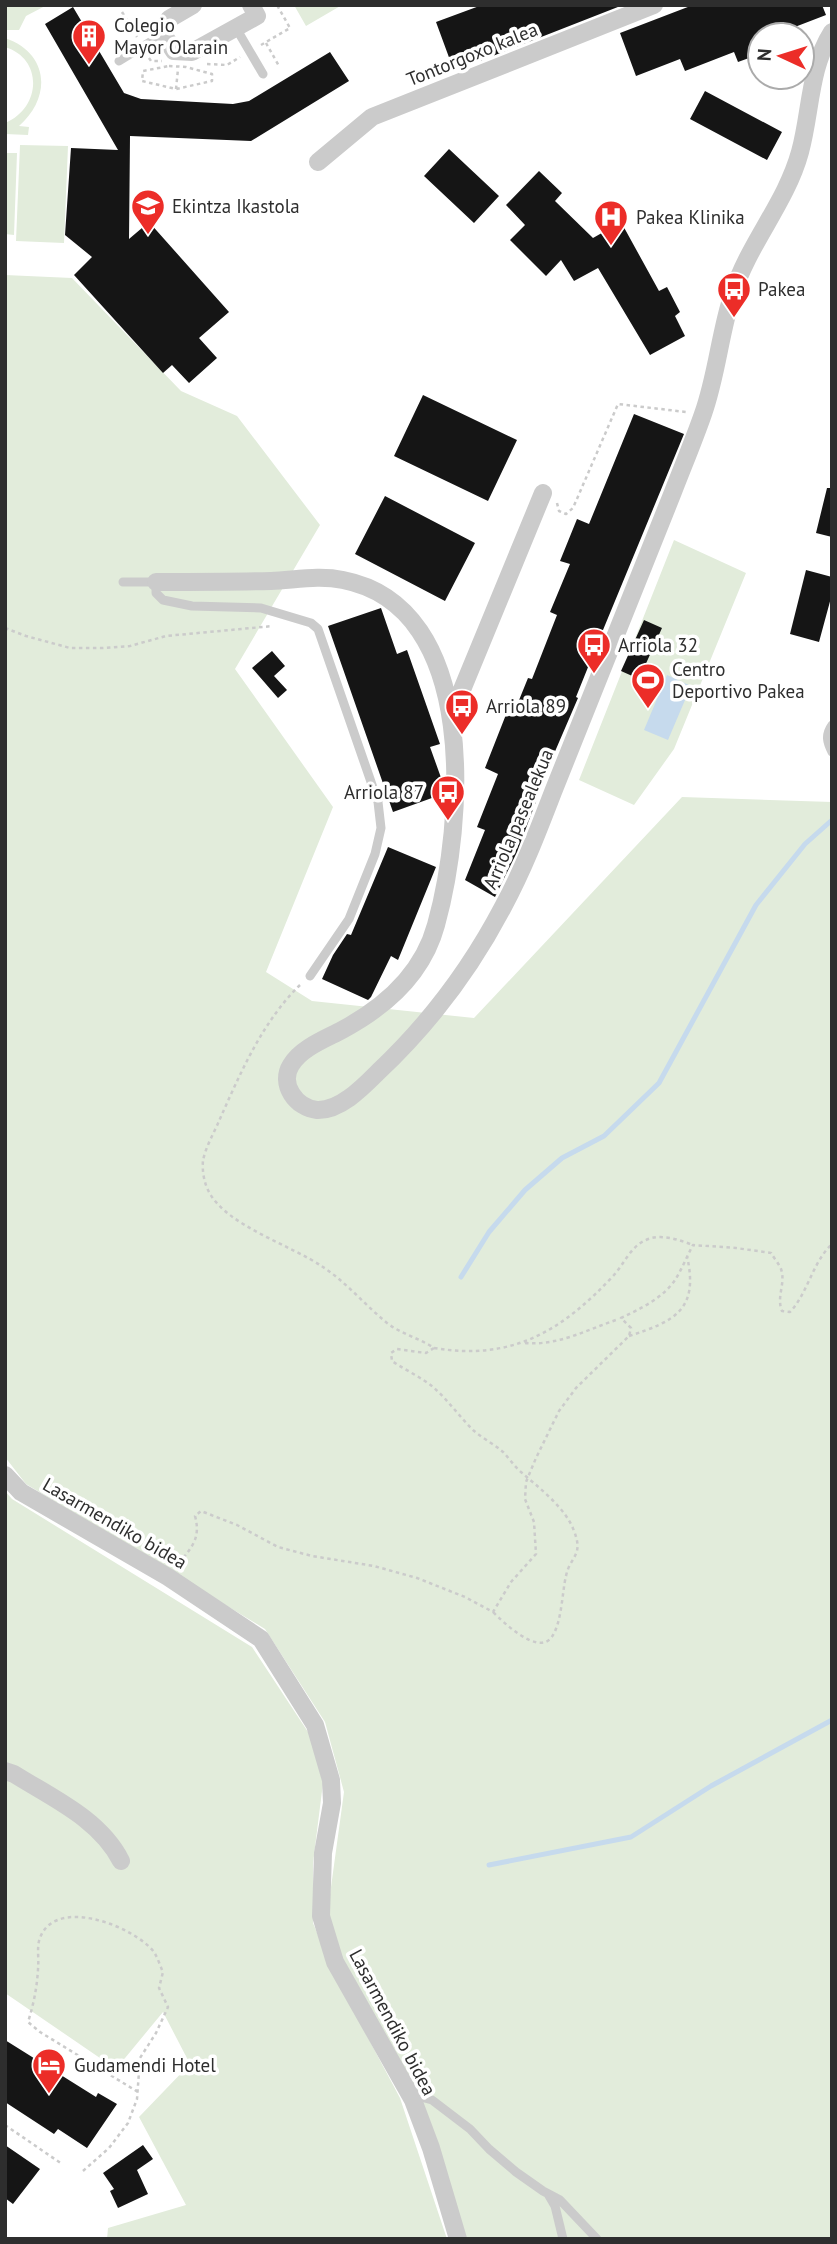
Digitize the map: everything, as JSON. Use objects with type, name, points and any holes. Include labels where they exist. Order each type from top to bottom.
[{"type":"street","points":[[193,5],[169,19],[163,33],[174,51],[191,52],[257,16],[251,5]]},
{"type":"street","name":"Tontorgoxo kalea","points":[[318,162],[372,117],[653,5]]},
{"type":"street","name":"Arriola pasealekua","points":[[156,582],[276,581],[313,577],[346,580],[380,593],[405,612],[423,636],[436,662],[452,714],[455,796],[446,880],[436,925],[429,945],[406,980],[388,1000],[368,1016],[311,1046],[290,1066],[287,1085],[302,1104],[312,1110],[333,1107],[361,1088],[408,1042],[457,981],[505,905],[537,833],[703,414],[732,297],[746,260],[787,186],[800,152],[819,58],[832,32]]},
{"type":"street","name":"Arriola pasealekua","points":[[452,714],[550,498]]},
{"type":"street","name":"Lasarmendiko bidea","points":[[5,1475],[21,1492],[168,1577],[261,1639],[315,1725],[331,1780],[332,1803],[323,1853],[321,1916],[335,1962],[412,2100],[431,2148],[458,2239]]},
{"type":"street","points":[[5,1771],[84,1818],[114,1847],[121,1861]]},
{"type":"lane","points":[[236,28],[263,74]]},
{"type":"lane","points":[[118,61],[163,33]]},
{"type":"lane","points":[[123,582],[156,582],[156,593],[163,600],[192,606],[261,608],[311,623],[318,629],[378,802],[381,828],[375,854],[349,919],[310,976]]},
{"type":"lane","points":[[832,724],[827,743],[832,752]]},
{"type":"lane","points":[[412,2100],[421,2097],[432,2100],[470,2129],[516,2172],[560,2200],[597,2239]]},
{"type":"lane","points":[[548,2194],[555,2206],[564,2239]]},
{"type":"path","points":[[277,5],[290,28]]},
{"type":"path","points":[[266,43],[279,66]]},
{"type":"path","points":[[169,66],[212,74],[212,81],[176,89],[142,81],[143,71],[169,66]]},
{"type":"path","points":[[176,89],[178,67]]},
{"type":"path","points":[[550,498],[559,511],[566,514],[573,508],[618,404],[703,414]]},
{"type":"path","points":[[5,628],[70,648],[103,648],[130,646],[166,636],[275,625]]},
{"type":"path","points":[[310,976],[288,996],[242,1071],[203,1159],[209,1191],[220,1206],[237,1219],[322,1266],[389,1325],[433,1348],[484,1349],[538,1337],[581,1308],[634,1249],[646,1240],[660,1237],[675,1238],[693,1245],[771,1253],[781,1269],[779,1304],[782,1311],[790,1312],[797,1305],[825,1250],[832,1244]]},
{"type":"path","points":[[522,1342],[540,1344],[559,1341],[645,1306],[675,1280],[693,1245]]},
{"type":"path","points":[[493,1612],[511,1582],[536,1554],[534,1522],[525,1499],[528,1477],[559,1411],[576,1388],[629,1336],[670,1320],[685,1306],[692,1277],[687,1256]]},
{"type":"path","points":[[621,1318],[631,1328],[629,1336]]},
{"type":"path","points":[[168,1577],[192,1548],[199,1530],[195,1516],[201,1511],[237,1525],[278,1547],[312,1556],[374,1566],[417,1578],[465,1597],[493,1612],[524,1637],[535,1642],[545,1642],[551,1637],[557,1624],[568,1569],[577,1556],[574,1529],[561,1510],[502,1451],[475,1432],[432,1385],[392,1361],[391,1353],[397,1349],[426,1353],[433,1348]]},
{"type":"path","points":[[83,2171],[109,2148],[128,2123],[137,2099],[138,2092],[140,2058],[156,2033],[167,2007],[159,1988],[163,1972],[153,1951],[128,1933],[90,1917],[67,1917],[49,1924],[39,1941],[36,1997],[28,2022],[138,2092]]},
{"type":"path","points":[[5,2125],[62,2164]]},
{"type":"green space","points":[[5,5],[47,5],[26,16],[19,30],[5,30]]},
{"type":"green space","points":[[294,5],[342,5],[306,26]]},
{"type":"green space","points":[[5,38],[20,45],[30,54],[41,77],[37,102],[30,115],[19,126],[29,127],[28,135],[5,134],[5,123],[17,116],[26,106],[33,84],[32,72],[27,62],[18,53],[5,47]]},
{"type":"green space","points":[[20,145],[68,146],[64,243],[16,241]]},
{"type":"green space","points":[[5,153],[17,153],[14,235],[5,234]]},
{"type":"green space","points":[[5,275],[72,278],[181,391],[237,416],[320,525],[235,669],[333,807],[266,972],[312,1001],[474,1018],[682,797],[832,802],[832,2239],[464,2239],[432,2132],[343,1963],[332,1933],[328,1909],[344,1792],[325,1722],[265,1629],[26,1484],[5,1457]]},
{"type":"green space","name":"Centro Deportivo Pakea","points":[[674,540],[746,573],[674,749],[634,805],[579,780]]},
{"type":"green space","points":[[5,1491],[12,1499],[252,1647],[310,1735],[323,1783],[313,1863],[313,1923],[334,1974],[400,2098],[447,2239],[107,2239],[108,2228],[186,2205],[139,2117],[190,2064],[163,2012],[116,2069],[5,1993]]},
{"type":"water","points":[[667,675],[691,686],[668,740],[644,730]]},
{"type":"building","points":[[482,5],[623,5],[454,71],[436,22]]},
{"type":"building","points":[[693,5],[822,5],[826,15],[810,21],[746,21],[746,59],[738,62],[734,52],[685,71],[680,59],[636,76],[620,33]]},
{"type":"building","points":[[73,7],[124,93],[141,99],[233,104],[249,101],[330,52],[349,81],[251,141],[130,136],[129,239],[149,222],[229,312],[199,338],[217,358],[189,383],[172,365],[163,373],[74,275],[92,257],[65,235],[71,148],[118,150],[45,24]]},
{"type":"building","points":[[705,91],[782,132],[767,160],[690,119]]},
{"type":"building","points":[[449,149],[499,196],[474,223],[424,176]]},
{"type":"building","points":[[539,171],[562,193],[555,201],[593,238],[621,222],[659,291],[667,287],[680,312],[675,316],[685,336],[650,355],[598,268],[574,281],[561,260],[546,276],[510,240],[525,225],[506,205]]},
{"type":"building","points":[[423,395],[517,440],[488,501],[394,456]]},
{"type":"building","points":[[634,414],[684,434],[535,798],[537,799],[517,852],[495,897],[465,880],[485,830],[477,827],[498,774],[485,768],[507,712],[513,715],[528,678],[532,679],[557,615],[550,612],[570,564],[560,561],[577,519],[589,524]]},
{"type":"building","points":[[827,488],[832,488],[832,537],[816,533]]},
{"type":"building","points":[[385,496],[475,543],[445,601],[355,554]]},
{"type":"building","points":[[806,570],[832,577],[832,594],[819,642],[790,634]]},
{"type":"building","points":[[381,608],[397,654],[407,650],[440,744],[430,747],[444,786],[443,794],[393,812],[328,626]]},
{"type":"building","points":[[644,620],[662,628],[639,679],[621,671]]},
{"type":"building","points":[[272,651],[285,666],[274,676],[287,690],[278,698],[252,668]]},
{"type":"building","points":[[388,847],[436,867],[398,960],[391,956],[368,1000],[322,979],[333,955],[347,934],[351,935]]},
{"type":"building","name":"Gudamendi Hotel","points":[[5,2040],[96,2097],[98,2093],[117,2104],[87,2148],[58,2129],[54,2134],[5,2102]]},
{"type":"building","points":[[5,2145],[40,2169],[13,2204],[5,2198]]},
{"type":"building","points":[[143,2145],[153,2159],[137,2170],[148,2194],[118,2208],[110,2191],[114,2189],[103,2173]]},
{"type":"waterway","points":[[461,1277],[489,1232],[525,1190],[562,1158],[604,1136],[659,1083],[756,905],[805,844],[832,820]]},
{"type":"waterway","points":[[489,1865],[631,1837],[711,1786],[832,1720]]},
{"type":"place","name":"Colegio Mayor Olarain","points":[[89,66]]},
{"type":"place","name":"Ekintza Ikastola","points":[[148,236]]},
{"type":"place","name":"Pakea Klinika","points":[[611,247]]},
{"type":"place","name":"Pakea","points":[[734,319]]},
{"type":"place","name":"Arriola 32","points":[[594,675]]},
{"type":"place","name":"Centro Deportivo Pakea","points":[[648,710]]},
{"type":"place","name":"Arriola 89","points":[[462,736]]},
{"type":"place","name":"Arriola 87","points":[[448,822]]},
{"type":"place","name":"Gudamendi Hotel","points":[[49,2095]]}]
